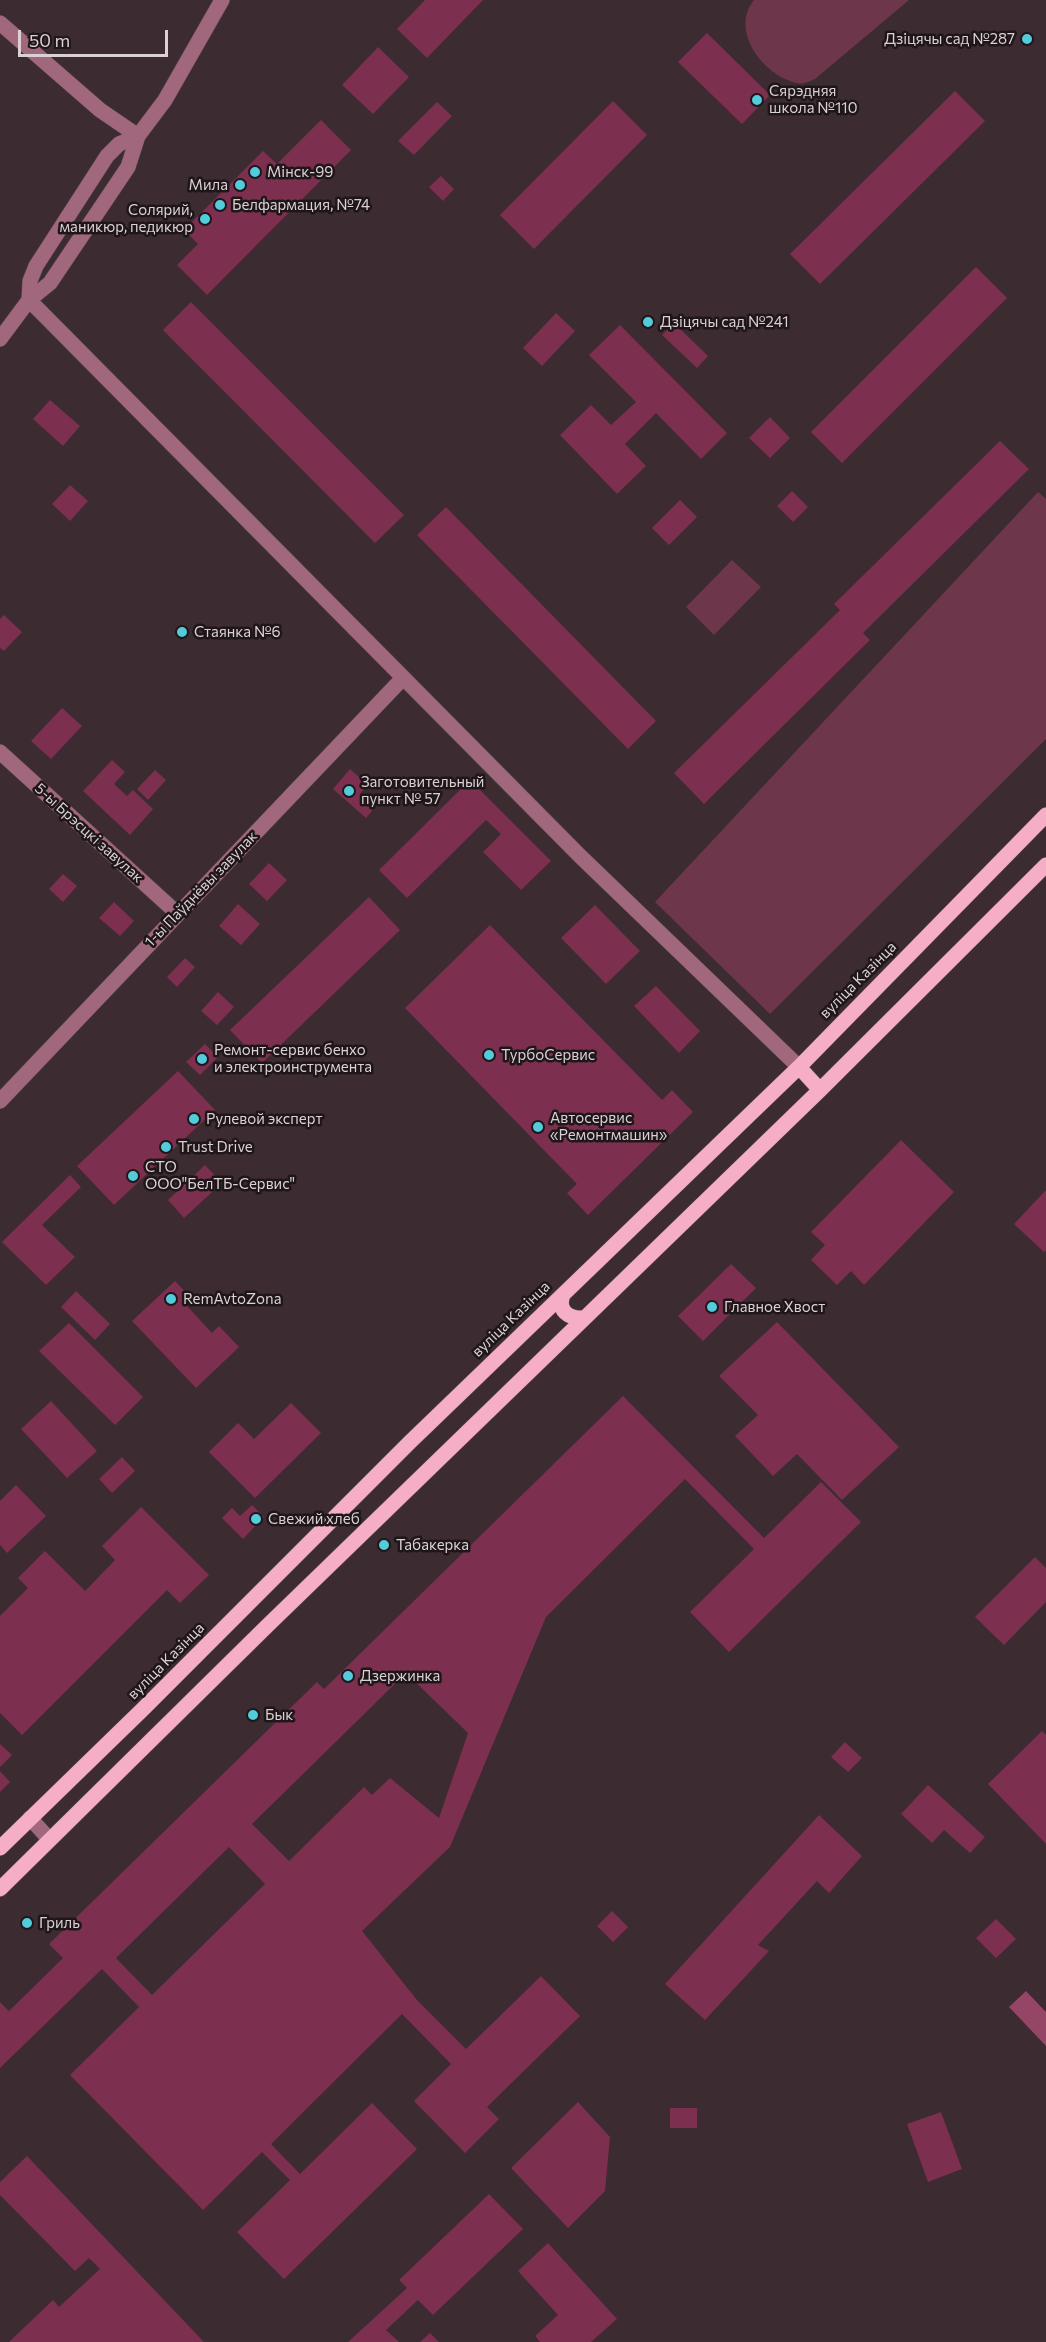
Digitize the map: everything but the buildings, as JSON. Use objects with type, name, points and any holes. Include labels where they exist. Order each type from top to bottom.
[{"type":"main road","name":"вуліца Казінца","points":[[0,1848],[186,1667],[409,1443],[799,1067],[1046,815]]},
{"type":"main road","points":[[0,1889],[820,1090],[1046,865]]},
{"type":"main road","points":[[799,1067],[820,1090]]},
{"type":"main road","points":[[563,1295],[562,1308],[567,1315],[573,1318],[584,1318]]},
{"type":"street","points":[[0,339],[29,300],[50,283],[128,167],[138,136],[165,100],[222,0]]},
{"type":"street","points":[[0,22],[100,110],[138,136]]},
{"type":"street","points":[[138,136],[119,144],[107,156],[36,266],[30,280],[29,300],[580,856],[799,1067]]},
{"type":"street","name":"1-ы Паўднёвы завулак","points":[[0,1101],[403,678]]},
{"type":"street","name":"5-ы Брэсцкі завулак","points":[[0,752],[178,914]]},
{"type":"street","points":[[30,1818],[49,1839]]},
{"type":"shaded area","points":[[754,0],[909,0],[815,79],[802,84],[785,79],[773,71],[754,51],[748,38],[746,25],[747,12]]},
{"type":"shaded area","points":[[1038,492],[1046,499],[1046,739],[770,1014],[655,902]]},
{"type":"shaded area","points":[[732,560],[761,587],[714,635],[686,607]]},
{"type":"shaded area","points":[[1026,1991],[1046,2012],[1046,2046],[1009,2007]]},
{"type":"place","name":"Дзіцячы сад №287","points":[[1027,39]]},
{"type":"place","name":"Сярэдняя школа №110","points":[[757,100]]},
{"type":"place","name":"Мінск-99","points":[[255,172]]},
{"type":"place","name":"Мила","points":[[240,185]]},
{"type":"place","name":"Белфармация, №74","points":[[220,205]]},
{"type":"place","name":"Солярий, маникюр, педикюр","points":[[205,219]]},
{"type":"place","name":"Дзіцячы сад №241","points":[[648,322]]},
{"type":"place","name":"Стаянка №6","points":[[182,632]]},
{"type":"place","name":"Заготовительный пункт № 57","points":[[349,791]]},
{"type":"place","name":"ТурбоСервис","points":[[489,1055]]},
{"type":"place","name":"Ремонт-сервис бенхо и электроинструмента","points":[[202,1059]]},
{"type":"place","name":"Рулевой эксперт","points":[[194,1119]]},
{"type":"place","name":"Автосервис «Ремонтмашин»","points":[[538,1127]]},
{"type":"place","name":"Trust Drive","points":[[166,1147]]},
{"type":"place","name":"СТО ООО\"БелТБ-Сервис\"","points":[[133,1176]]},
{"type":"place","name":"RemAvtoZona","points":[[171,1299]]},
{"type":"place","name":"Главное Хвост","points":[[712,1307]]},
{"type":"place","name":"Свежий хлеб","points":[[256,1519]]},
{"type":"place","name":"Табакерка","points":[[384,1545]]},
{"type":"place","name":"Дзержинка","points":[[348,1676]]},
{"type":"place","name":"Бык","points":[[253,1715]]},
{"type":"place","name":"Гриль","points":[[27,1923]]}]
